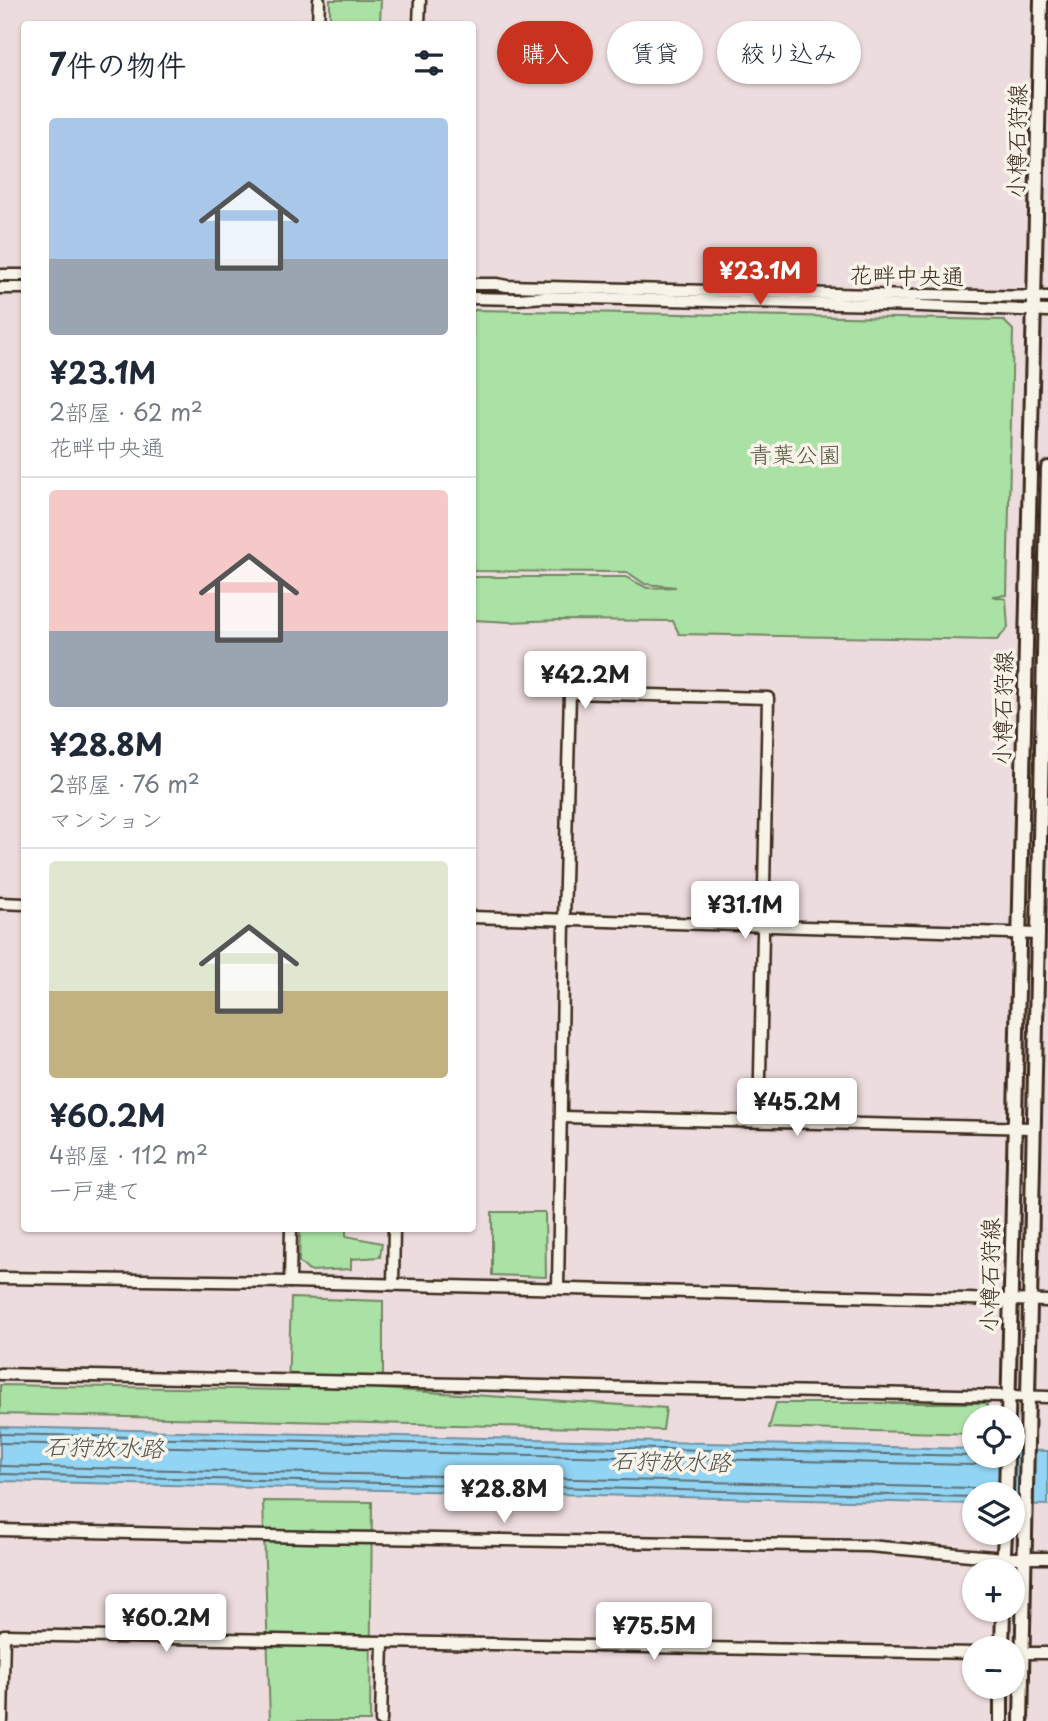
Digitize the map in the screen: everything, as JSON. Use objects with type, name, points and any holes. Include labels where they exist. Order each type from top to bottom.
[{"type":"main road","name":"小樽石狩線","points":[[1009,1405],[1041,0]]},
{"type":"main road","name":"小樽石狩線","points":[[1024,1559],[1048,468]]},
{"type":"main road","points":[[1001,1699],[1001,1721]]},
{"type":"main road","name":"小樽石狩線","points":[[1020,1699],[1021,1721]]},
{"type":"street","points":[[318,21],[319,0]]},
{"type":"street","points":[[419,21],[420,0]]},
{"type":"street","points":[[0,275],[21,275]]},
{"type":"street","name":"花畔中央通","points":[[476,284],[1048,297]]},
{"type":"street","points":[[0,288],[21,288]]},
{"type":"street","name":"花畔中央通","points":[[476,298],[545,297],[1048,311]]},
{"type":"street","points":[[1029,505],[1048,506]]},
{"type":"street","points":[[1026,652],[1046,652]]},
{"type":"street","points":[[558,1289],[570,693],[768,698],[759,1121]]},
{"type":"street","points":[[0,904],[21,904]]},
{"type":"street","points":[[476,917],[1039,934]]},
{"type":"street","points":[[562,1117],[1034,1128]]},
{"type":"street","points":[[290,1282],[291,1232]]},
{"type":"street","points":[[393,1284],[394,1232]]},
{"type":"street","points":[[0,1278],[393,1284],[1048,1301]]},
{"type":"street","points":[[0,1374],[1048,1397]]},
{"type":"street","points":[[0,1530],[869,1546],[962,1559]]},
{"type":"street","points":[[1024,1559],[1048,1558]]},
{"type":"street","points":[[2,1721],[4,1635],[962,1653]]},
{"type":"street","points":[[381,1721],[383,1642]]},
{"type":"street","points":[[1025,1653],[1048,1653]]},
{"type":"green space","points":[[330,0],[381,0],[380,21],[330,21]]},
{"type":"green space","name":"青葉公園","points":[[476,310],[1003,320],[1013,330],[1007,595],[992,596],[1006,599],[1008,628],[997,640],[679,634],[673,621],[476,620],[476,577],[626,577],[647,588],[676,587],[645,584],[627,572],[476,571]]},
{"type":"green space","points":[[492,1212],[545,1212],[546,1277],[492,1275]]},
{"type":"green space","points":[[300,1232],[346,1232],[346,1236],[382,1243],[380,1257],[351,1259],[351,1269],[309,1271],[299,1262]]},
{"type":"green space","points":[[291,1298],[383,1301],[383,1389],[666,1408],[663,1430],[0,1414],[0,1385],[288,1390]]},
{"type":"green space","points":[[776,1403],[987,1403],[962,1405],[962,1434],[769,1428]]},
{"type":"green space","points":[[263,1501],[372,1502],[370,1721],[270,1721]]},
{"type":"water","name":"石狩放水路","points":[[0,1427],[962,1449],[962,1468],[1025,1468],[1025,1450],[1048,1451],[1048,1505],[1025,1504],[1025,1482],[962,1482],[962,1504],[0,1481]]}]
